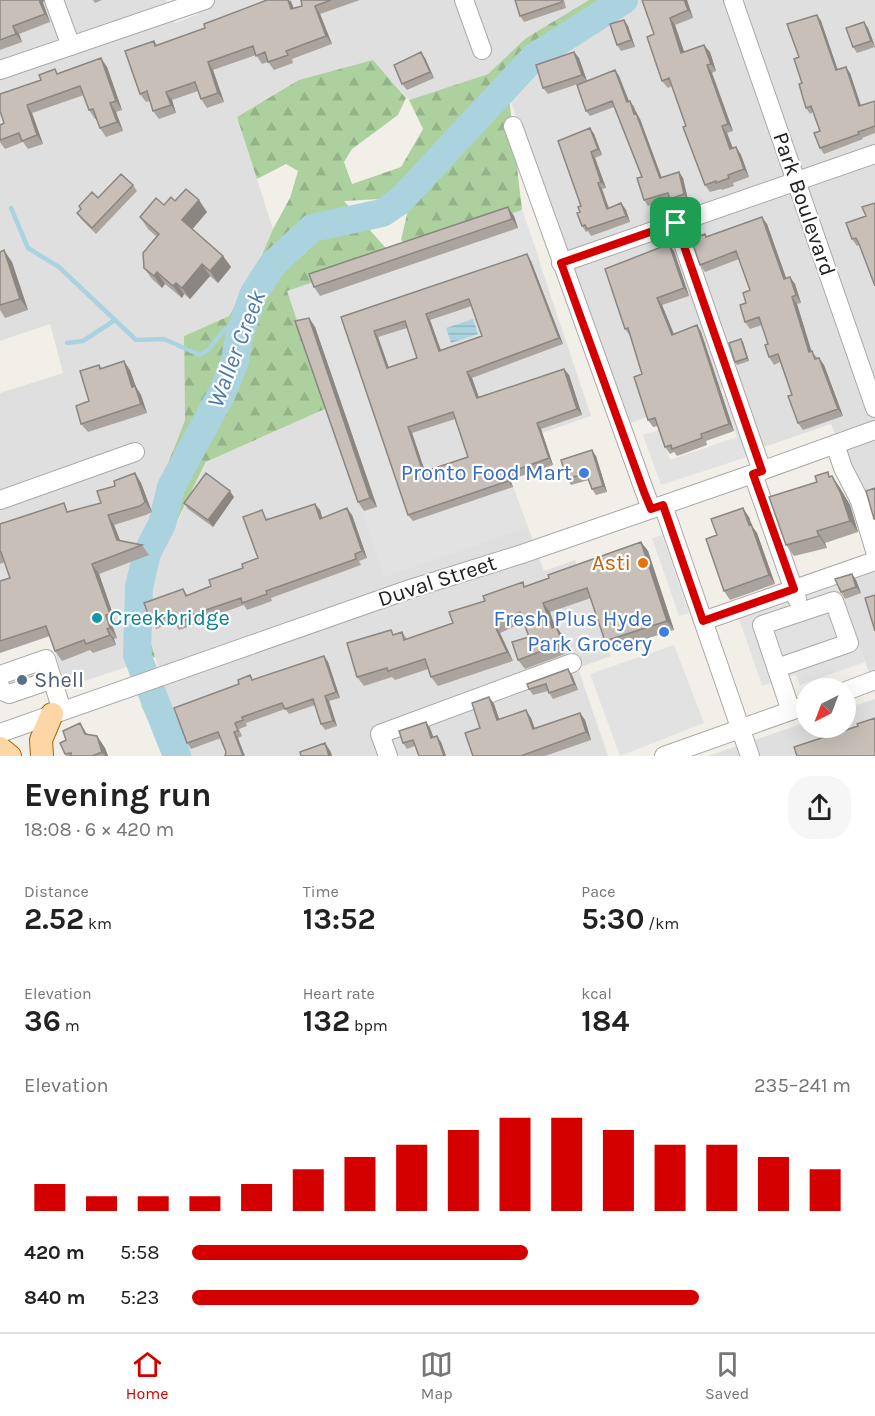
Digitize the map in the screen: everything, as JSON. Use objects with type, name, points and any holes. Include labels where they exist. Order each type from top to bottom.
[{"type":"main road","points":[[42,756],[41,740],[57,713]]},
{"type":"main road","points":[[0,748],[10,756]]},
{"type":"street","points":[[54,0],[71,46]]},
{"type":"street","points":[[0,70],[71,46],[172,5],[204,0]]},
{"type":"street","points":[[464,0],[482,50]]},
{"type":"street","name":"Park Boulevard","points":[[733,0],[875,408]]},
{"type":"street","points":[[513,126],[561,263],[703,621],[750,756]]},
{"type":"street","points":[[561,263],[875,154]]},
{"type":"street","points":[[676,223],[801,612]]},
{"type":"street","name":"Duval Street","points":[[0,733],[410,590],[757,473],[875,430]]},
{"type":"street","points":[[835,444],[843,468],[860,501],[875,551]]},
{"type":"street","points":[[0,500],[135,452]]},
{"type":"street","points":[[703,621],[875,561]]},
{"type":"street","points":[[777,668],[849,643],[834,601],[762,625],[777,668],[796,703]]},
{"type":"street","points":[[0,675],[46,659],[53,679],[57,713]]},
{"type":"street","points":[[388,756],[380,734],[572,663]]},
{"type":"street","points":[[0,686],[2,691],[9,694],[53,679]]},
{"type":"street","points":[[856,687],[875,680]]},
{"type":"street","points":[[664,756],[796,709]]},
{"type":"shaded area","points":[[0,0],[166,0],[175,23],[199,14],[194,0],[589,0],[526,38],[488,74],[409,100],[373,60],[237,117],[273,229],[256,269],[229,316],[184,336],[185,420],[162,479],[152,519],[135,567],[127,667],[66,687],[38,600],[0,613],[0,393],[63,373],[50,324],[0,341]]},
{"type":"shaded area","points":[[638,0],[875,0],[875,536],[831,424],[761,448],[739,382],[631,423],[509,97],[549,55]]},
{"type":"shaded area","points":[[522,210],[591,416],[499,448],[544,571],[575,560],[611,656],[578,668],[608,756],[190,756],[170,708],[147,629],[142,592],[207,462],[326,408],[287,291]]},
{"type":"shaded area","points":[[522,210],[539,258],[345,324],[413,521],[513,487],[527,528],[384,577],[287,291]]},
{"type":"shaded area","points":[[734,392],[756,454],[661,485],[643,435],[659,430],[670,460],[737,437],[723,396]]},
{"type":"shaded area","points":[[662,535],[689,613],[679,616],[652,538]]},
{"type":"shaded area","points":[[875,558],[875,689],[835,577]]},
{"type":"shaded area","points":[[835,576],[865,662],[820,678],[797,678],[796,675],[762,686],[736,610]]},
{"type":"shaded area","points":[[674,645],[704,723],[620,756],[590,674]]},
{"type":"shaded area","points":[[875,699],[875,756],[708,756],[796,726],[796,738],[856,738],[856,705]]},
{"type":"green space","points":[[589,0],[638,0],[549,55],[509,97],[522,210],[413,248],[401,240],[408,210],[402,192],[381,199],[344,201],[392,255],[327,408],[206,462],[142,592],[147,629],[155,657],[127,667],[135,567],[152,519],[162,479],[185,420],[184,336],[229,316],[256,269],[273,229],[290,198],[298,171],[286,164],[257,179],[237,117],[299,80],[373,60],[406,98],[398,115],[352,149],[344,162],[352,184],[401,167],[423,129],[409,100],[488,74],[526,38]]},
{"type":"green space","points":[[167,698],[190,756],[165,756],[141,705]]},
{"type":"water","points":[[473,319],[478,334],[451,343],[446,328]]},
{"type":"building","points":[[0,0],[39,0],[45,14],[13,26],[16,34],[0,40]]},
{"type":"building","points":[[267,0],[288,0],[291,9],[302,6],[301,0],[331,0],[315,6],[326,36],[286,51],[288,55],[268,62],[265,52],[256,56],[253,46],[208,62],[218,93],[201,99],[195,82],[166,92],[171,105],[153,111],[147,91],[140,94],[125,51],[154,41],[155,46],[205,28],[204,24]]},
{"type":"building","points":[[515,0],[562,0],[562,2],[520,16]]},
{"type":"building","points":[[642,0],[684,0],[688,10],[670,18],[681,53],[704,45],[711,64],[707,65],[728,124],[722,126],[730,149],[736,147],[744,169],[728,175],[729,178],[705,185],[683,127],[686,126],[669,78],[662,81],[647,37],[654,34]]},
{"type":"building","points":[[817,15],[836,70],[846,67],[859,106],[875,101],[875,126],[820,148],[814,133],[820,131],[811,106],[806,108],[799,84],[802,83],[794,59],[799,57],[787,24]]},
{"type":"building","points":[[624,20],[631,40],[617,45],[610,24]]},
{"type":"building","points":[[864,22],[871,41],[853,47],[846,28]]},
{"type":"building","points":[[421,52],[430,72],[402,84],[394,65]]},
{"type":"building","points":[[574,52],[582,75],[543,88],[536,65]]},
{"type":"building","points":[[101,58],[116,101],[110,103],[117,122],[100,128],[93,109],[89,110],[80,86],[27,105],[37,135],[22,141],[19,133],[0,140],[0,125],[4,123],[0,111],[0,94],[41,80],[39,75],[55,69],[57,74]]},
{"type":"building","points":[[615,70],[627,102],[630,101],[634,114],[636,113],[660,178],[679,172],[684,194],[670,199],[668,193],[644,200],[637,178],[642,177],[612,101],[586,111],[577,85]]},
{"type":"building","points":[[590,128],[598,149],[591,152],[607,209],[621,203],[626,216],[587,229],[585,225],[582,226],[577,213],[580,212],[578,207],[581,206],[558,141]]},
{"type":"building","points":[[121,174],[133,185],[92,228],[77,213],[81,209],[79,206],[92,192],[98,198]]},
{"type":"building","points":[[186,189],[199,200],[182,220],[223,256],[210,271],[202,264],[182,288],[176,283],[173,286],[157,272],[154,276],[144,268],[143,253],[159,234],[140,217],[156,198],[164,205],[171,197],[175,201]]},
{"type":"building","points":[[875,203],[875,286],[859,244],[856,238],[852,239],[846,223],[866,216],[862,207]]},
{"type":"building","points":[[508,207],[512,219],[314,287],[309,274]]},
{"type":"building","points":[[762,217],[784,279],[790,277],[796,295],[792,297],[809,352],[812,351],[815,359],[819,358],[838,409],[798,423],[788,396],[792,395],[778,354],[769,357],[765,345],[768,344],[759,317],[745,322],[740,305],[746,303],[743,293],[750,290],[736,251],[700,265],[691,239],[705,234],[706,237]]},
{"type":"building","points":[[669,244],[684,288],[657,298],[672,335],[697,325],[729,424],[701,434],[702,438],[672,449],[671,445],[665,447],[655,418],[648,420],[634,377],[642,374],[628,328],[625,329],[605,269]]},
{"type":"building","points":[[4,250],[20,299],[0,305],[0,252]]},
{"type":"building","points":[[527,254],[559,338],[467,372],[477,398],[564,369],[577,409],[537,423],[549,458],[505,474],[508,481],[408,515],[341,317]],"holes":[[[469,299],[482,336],[439,351],[426,314]],[[405,321],[417,358],[387,368],[374,331]],[[453,412],[468,457],[423,472],[408,427]]]},
{"type":"building","points":[[309,318],[370,498],[358,502],[295,321]]},
{"type":"building","points":[[741,339],[747,358],[735,362],[729,343]]},
{"type":"building","points":[[124,361],[132,387],[135,386],[141,404],[81,424],[76,406],[89,401],[80,371],[99,365],[100,369]]},
{"type":"building","name":"Pronto Food Mart","points":[[592,450],[603,486],[592,489],[586,473],[567,479],[561,460]]},
{"type":"building","points":[[828,472],[841,494],[850,521],[817,531],[819,536],[786,545],[769,497],[817,482],[815,476]]},
{"type":"building","points":[[135,473],[145,502],[140,506],[108,515],[117,540],[142,545],[92,564],[110,614],[106,615],[110,635],[86,644],[84,640],[55,651],[46,626],[0,641],[0,581],[10,578],[0,552],[0,524],[64,503],[67,512],[101,503],[97,491],[115,486],[114,481]]},
{"type":"building","points":[[206,473],[230,491],[208,520],[184,503]]},
{"type":"building","points":[[875,488],[875,519],[874,519],[866,491]]},
{"type":"building","points":[[315,504],[320,519],[347,508],[362,551],[355,554],[356,559],[266,591],[267,594],[242,603],[241,598],[191,615],[192,617],[174,624],[171,615],[151,622],[144,603],[183,589],[186,596],[211,586],[209,580],[243,568],[242,564],[258,558],[243,517],[262,510],[266,520]]},
{"type":"building","points":[[743,508],[769,575],[724,591],[706,539],[717,535],[711,519]]},
{"type":"building","points":[[641,542],[667,621],[605,641],[587,588],[543,603],[552,628],[556,626],[561,639],[557,641],[558,645],[518,660],[512,642],[529,637],[520,612],[494,624],[507,652],[431,677],[425,659],[388,671],[387,668],[357,677],[347,643],[391,630],[393,635],[402,632],[404,640],[453,623],[449,612],[485,601],[483,596],[523,582],[524,587],[549,578],[548,575]]},
{"type":"building","points":[[852,574],[856,587],[841,592],[835,579]]},
{"type":"building","points":[[875,595],[875,631],[865,598]]},
{"type":"building","points":[[324,656],[336,692],[325,696],[333,721],[321,724],[313,699],[285,709],[282,703],[242,717],[243,720],[235,723],[238,731],[234,732],[243,756],[225,756],[226,752],[218,732],[187,743],[174,708],[239,684],[238,680],[250,675],[252,680]]},
{"type":"building","points":[[568,669],[574,684],[549,693],[546,684],[529,689],[527,684]]},
{"type":"building","points":[[489,697],[497,720],[526,710],[533,729],[580,713],[586,732],[521,756],[473,756],[465,733],[480,728],[472,703]]},
{"type":"building","points":[[875,718],[875,756],[797,756],[794,747],[821,738],[856,738],[857,724]]},
{"type":"building","points":[[426,722],[431,738],[437,736],[444,756],[419,756],[413,740],[403,743],[399,731]]},
{"type":"building","points":[[80,723],[85,734],[97,736],[102,752],[92,756],[65,754],[60,743],[66,740],[63,731]]},
{"type":"building","points":[[325,743],[329,756],[301,756],[300,752]]},
{"type":"waterway","name":"Waller Creek","points":[[177,756],[137,655],[139,587],[147,553],[162,524],[171,487],[222,393],[235,361],[239,336],[253,295],[272,265],[312,228],[382,213],[400,201],[534,57],[624,0]]},
{"type":"waterway","points":[[11,208],[28,248],[59,267],[136,340],[164,339],[200,355],[209,349],[223,331],[247,313]]},
{"type":"waterway","points":[[67,343],[83,341],[115,320]]},
{"type":"place","name":"Pronto Food Mart","points":[[584,473]]},
{"type":"place","name":"Asti","points":[[643,563]]},
{"type":"place","name":"Creekbridge","points":[[97,618]]},
{"type":"place","name":"Fresh Plus Hyde Park Grocery","points":[[664,632]]},
{"type":"place","name":"Shell","points":[[22,680]]},
{"type":"route","points":[[676,223],[762,471],[753,474],[794,589],[703,621],[663,505],[651,509],[644,492],[561,263],[676,223]]}]
